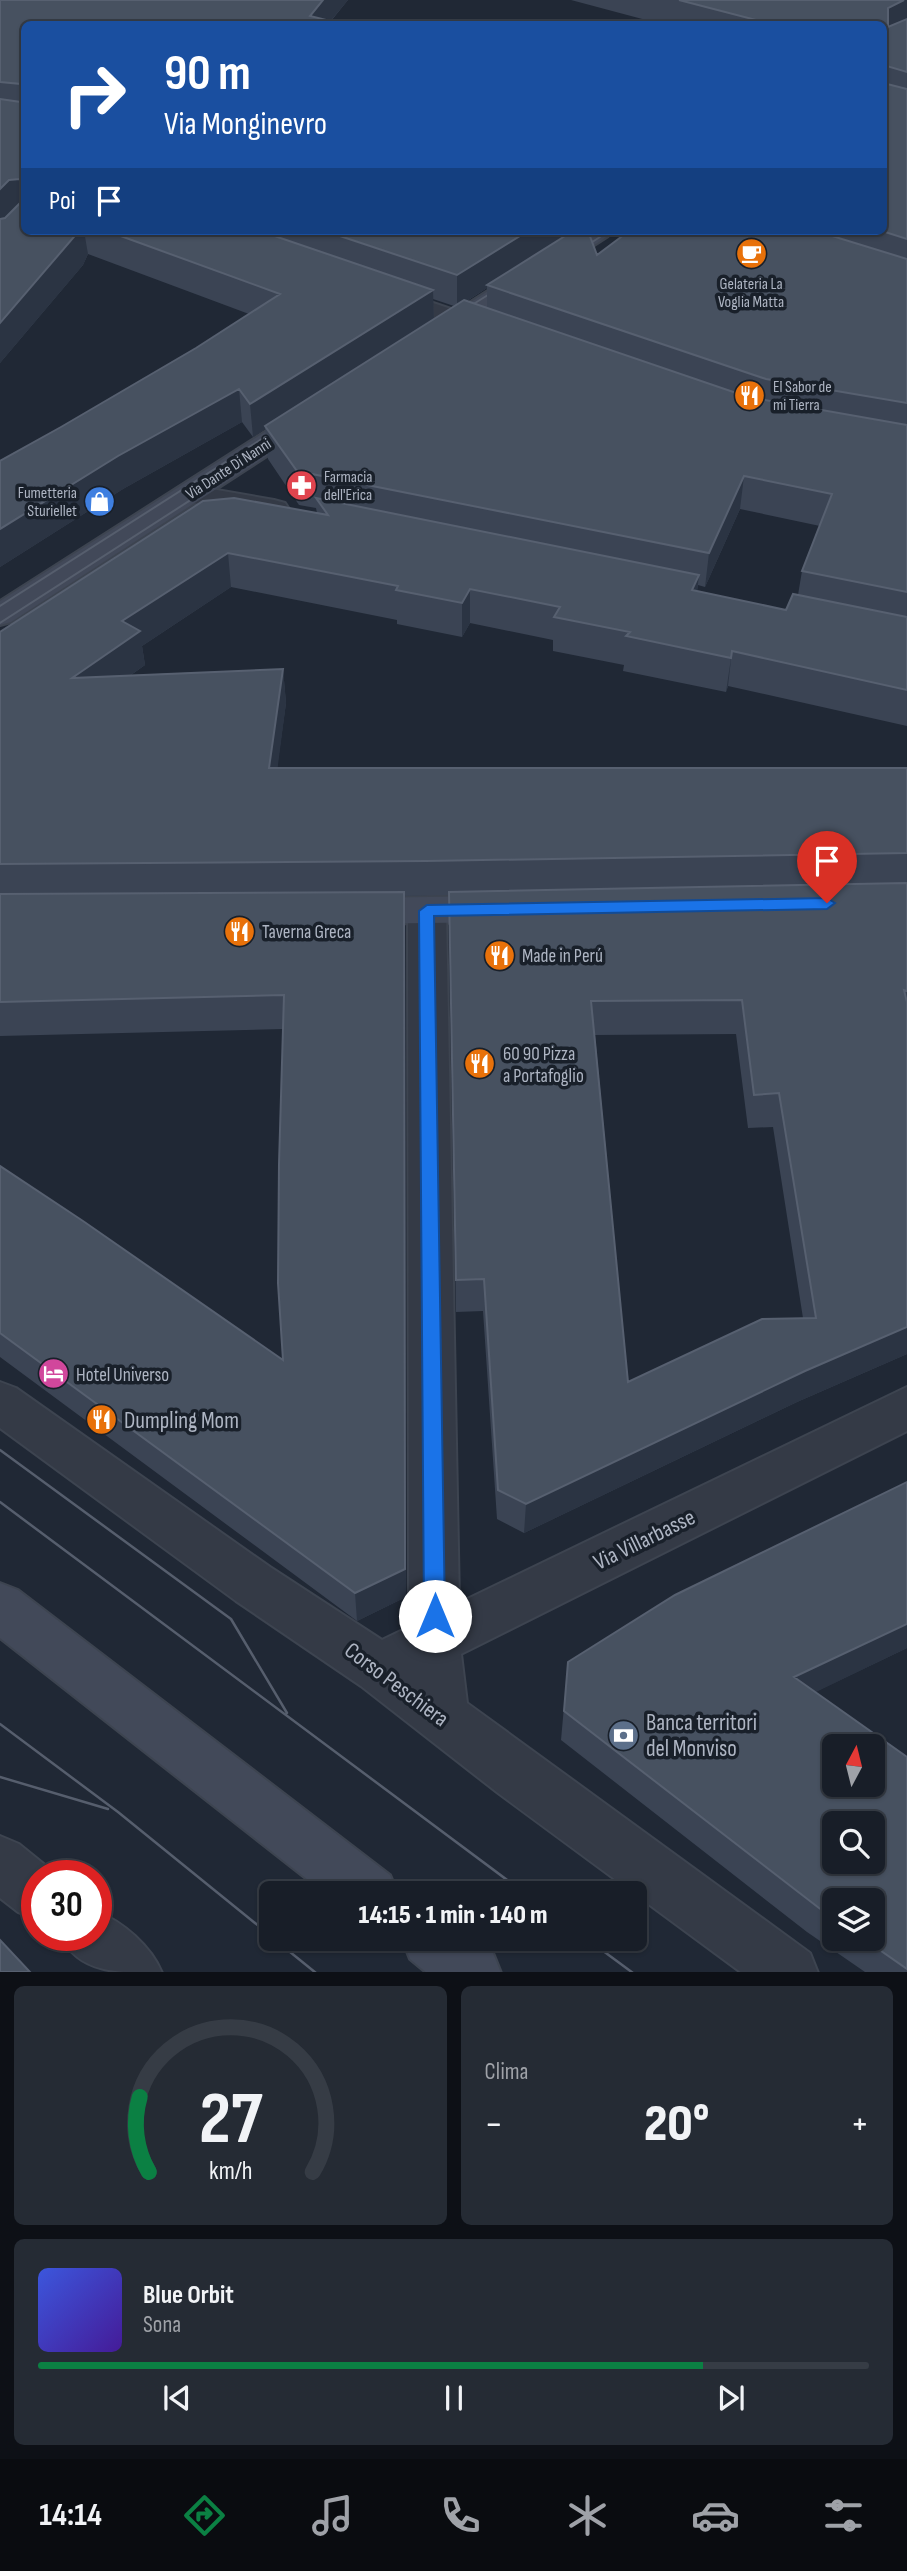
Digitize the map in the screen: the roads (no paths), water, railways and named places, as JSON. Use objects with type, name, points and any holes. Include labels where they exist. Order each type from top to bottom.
[{"type":"street","points":[[414,350],[592,235]]},
{"type":"street","points":[[356,285],[510,338]]},
{"type":"street","name":"Via Dante Di Nanni","points":[[0,615],[333,401]]},
{"type":"street","points":[[188,494],[308,516]]},
{"type":"street","points":[[317,911],[537,909]]},
{"type":"street","points":[[427,911],[435,1643],[443,1718]]},
{"type":"street","name":"Corso Peschiera","points":[[0,1402],[253,1584],[379,1668],[443,1718],[790,1972]]},
{"type":"street","name":"Via Villarbasse","points":[[379,1668],[435,1643],[907,1408]]},
{"type":"street","points":[[0,1607],[354,1881]]},
{"type":"street","points":[[108,1951],[134,1972]]},
{"type":"street","points":[[446,1951],[473,1972]]},
{"type":"tram line","points":[[577,252],[603,235]]},
{"type":"tram line","points":[[459,313],[504,285]]},
{"type":"tram line","points":[[0,606],[282,426]]},
{"type":"tram line","points":[[0,623],[282,441]]},
{"type":"tram line","points":[[0,1450],[231,1619],[287,1713]]},
{"type":"tram line","points":[[0,1502],[509,1881]]},
{"type":"tram line","points":[[0,1724],[118,1812],[259,1926]]},
{"type":"tram line","points":[[0,1777],[108,1809]]},
{"type":"tram line","points":[[289,1951],[315,1972]]},
{"type":"tram line","points":[[603,1951],[632,1972]]},
{"type":"place","name":"Gelateria La Voglia Matta","points":[[751,254]]},
{"type":"place","name":"El Sabor de mi Tierra","points":[[750,395]]},
{"type":"place","name":"Farmacia dell'Erica","points":[[301,485]]},
{"type":"place","name":"Fumetteria Sturiellet","points":[[100,501]]},
{"type":"place","name":"Taverna Greca","points":[[239,931]]},
{"type":"place","name":"Made in Perú","points":[[499,955]]},
{"type":"place","name":"60 90 Pizza a Portafoglio","points":[[480,1064]]},
{"type":"place","name":"Hotel Universo","points":[[53,1374]]},
{"type":"place","name":"Dumpling Mom","points":[[101,1420]]},
{"type":"place","name":"Banca territori del Monviso","points":[[623,1735]]}]
